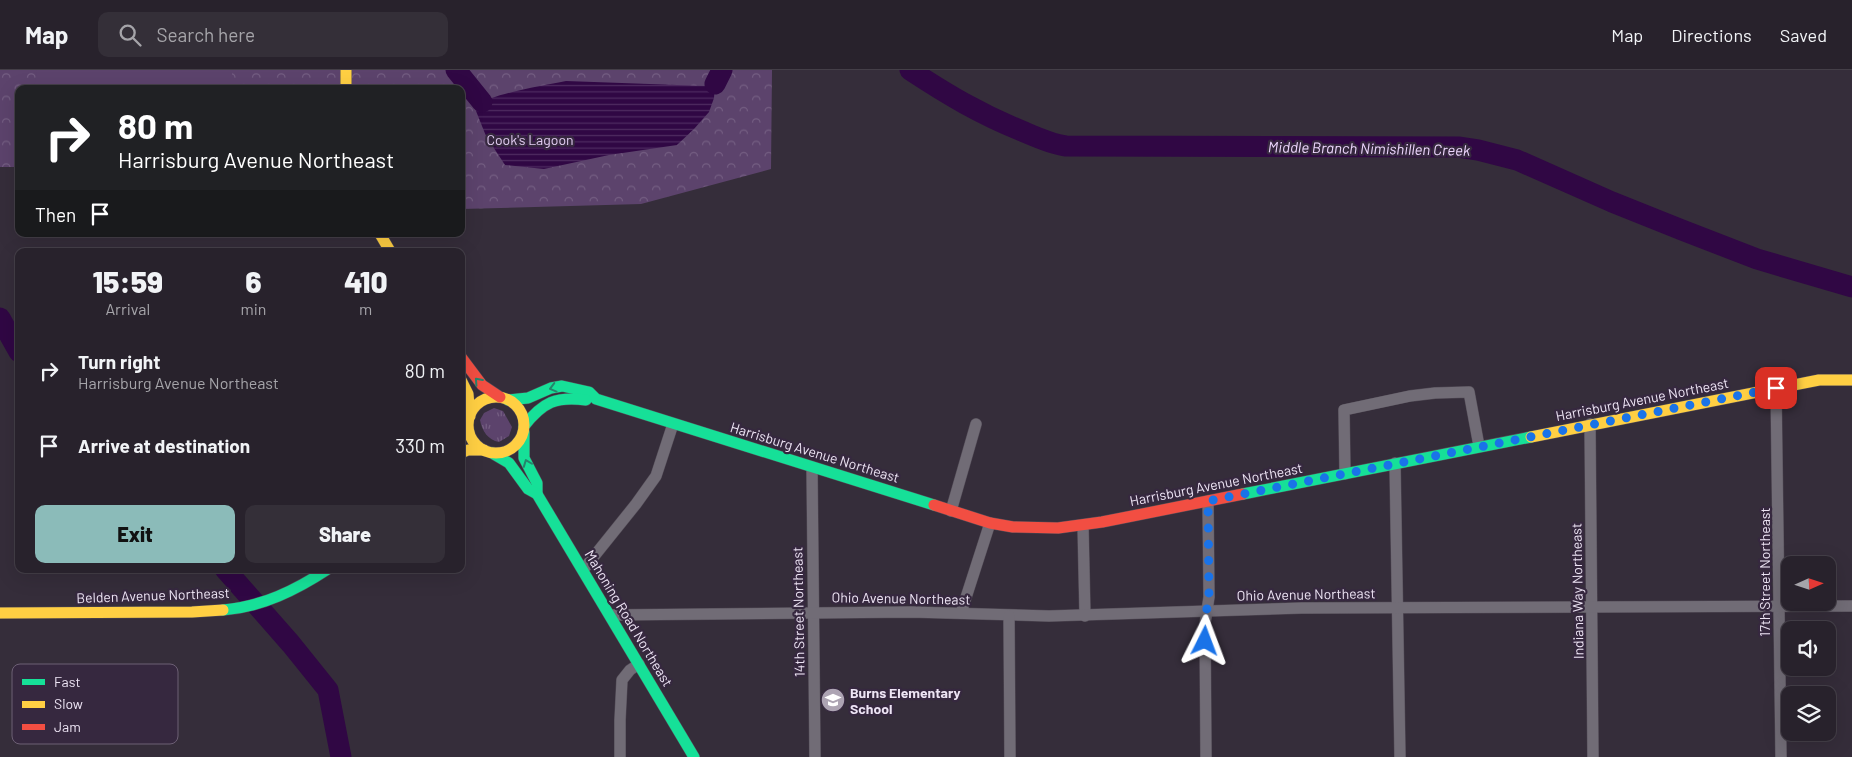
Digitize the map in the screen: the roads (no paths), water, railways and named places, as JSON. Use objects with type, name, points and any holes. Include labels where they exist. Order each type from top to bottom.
[{"type":"street","points":[[346,70],[346,85]]},
{"type":"street","points":[[382,237],[388,248]]},
{"type":"street","points":[[465,363],[478,382],[489,391],[516,404],[521,411],[524,428],[521,438],[512,448],[500,453],[471,450],[465,452]]},
{"type":"street","name":"Harrisburg Avenue Northeast","points":[[504,398],[528,398],[559,386],[589,392],[596,398],[673,424],[990,523],[1036,529],[1060,529],[1776,388],[1819,380],[1852,380]]},
{"type":"street","points":[[465,388],[468,394],[470,433],[473,440],[488,452]]},
{"type":"street","name":"17th Street Northeast","points":[[1776,388],[1781,757]]},
{"type":"street","points":[[1345,474],[1344,410],[1410,396],[1469,392],[1479,446]]},
{"type":"street","points":[[465,427],[475,407],[481,402],[488,398],[504,398]]},
{"type":"street","name":"Harrisburg Avenue Northeast","points":[[524,428],[537,410],[550,402],[565,398],[588,400],[596,398]]},
{"type":"street","points":[[583,570],[656,476],[673,424]]},
{"type":"street","points":[[951,511],[976,424]]},
{"type":"street","name":"Indiana Way Northeast","points":[[1590,424],[1593,757]]},
{"type":"street","name":"Mahoning Road Northeast","points":[[524,428],[524,458],[537,483],[537,494]]},
{"type":"street","name":"Mahoning Road Northeast","points":[[488,452],[509,463],[528,489],[537,494],[694,757]]},
{"type":"street","points":[[1395,463],[1400,757]]},
{"type":"street","name":"14th Street Northeast","points":[[812,467],[815,757]]},
{"type":"street","points":[[1206,757],[1204,624],[1209,598],[1208,501]]},
{"type":"street","points":[[961,613],[990,523]]},
{"type":"street","points":[[1083,525],[1085,616]]},
{"type":"street","name":"Belden Avenue Northeast","points":[[0,613],[192,612],[226,610],[276,598],[303,586],[322,573]]},
{"type":"street","name":"Ohio Avenue Northeast","points":[[610,615],[812,612],[1085,616],[1302,608],[1852,606]]},
{"type":"street","points":[[1009,616],[1010,757]]},
{"type":"street","points":[[620,757],[622,680],[630,670],[639,664]]},
{"type":"waterway","points":[[456,70],[482,102]]},
{"type":"waterway","points":[[715,84],[722,70]]},
{"type":"waterway","name":"Middle Branch Nimishillen Creek","points":[[910,70],[951,96],[992,118],[1044,140],[1066,146],[1458,147],[1478,150],[1517,160],[1612,202],[1757,259],[1852,287]]},
{"type":"waterway","points":[[0,318],[15,345]]},
{"type":"waterway","points":[[229,573],[291,644],[328,690],[341,757]]},
{"type":"place","name":"Burns Elementary School","points":[[833,700]]},
{"type":"park label","name":"Cook's Lagoon","points":[[530,139]]}]
